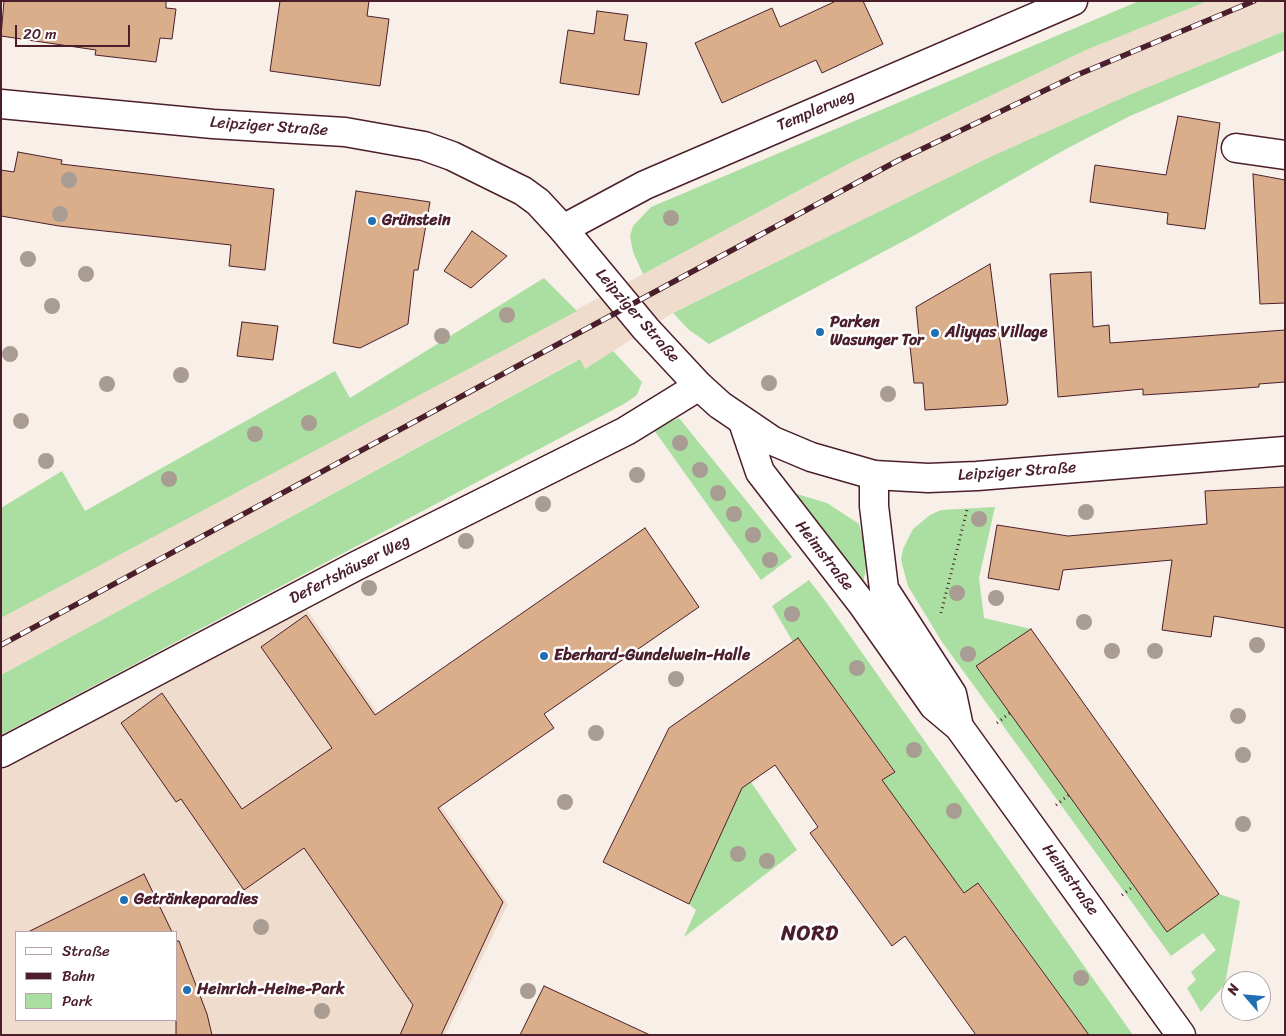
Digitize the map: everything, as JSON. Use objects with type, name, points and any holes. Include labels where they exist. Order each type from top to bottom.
[{"type":"street","name":"Templerweg","points":[[564,229],[645,185],[1073,1]]},
{"type":"street","name":"Leipziger Straße","points":[[1,104],[213,124],[345,132],[424,146],[482,169],[523,191],[564,229],[646,329],[699,386],[743,422],[773,441],[811,457],[874,475],[928,478],[1060,470],[1285,451]]},
{"type":"street","points":[[1236,148],[1285,155]]},
{"type":"street","name":"Defertshäuser Weg","points":[[1,753],[356,566],[626,431],[699,386]]},
{"type":"street","name":"Heimstraße","points":[[743,422],[760,472],[863,606],[934,706],[959,727],[1180,1035]]},
{"type":"street","name":"Heimstraße","points":[[874,475],[874,506],[884,589],[952,694],[959,727]]},
{"type":"path","points":[[935,618],[941,614],[968,508],[968,502],[958,502],[958,476]]},
{"type":"shaded area","points":[[1208,1],[1285,1],[1285,31],[1131,94],[990,157],[673,313],[585,369],[579,359],[1,675],[1,618],[854,161],[1086,50]]},
{"type":"shaded area","points":[[306,608],[508,904],[445,1035],[1,1035],[1,767]]},
{"type":"green space","points":[[1139,1],[1208,1],[1086,50],[854,161],[643,274],[633,252],[630,236],[633,226],[651,207]]},
{"type":"green space","points":[[1285,31],[1285,50],[1130,116],[1066,149],[915,235],[709,344],[688,329],[673,313],[990,157],[1131,94]]},
{"type":"green space","points":[[544,278],[577,311],[1,618],[1,508],[62,471],[85,511],[335,371],[350,398]]},
{"type":"green space","points":[[613,351],[642,382],[637,395],[624,404],[1,735],[1,675],[580,359],[585,369]]},
{"type":"green space","points":[[679,418],[792,557],[761,580],[654,430]]},
{"type":"green space","points":[[787,491],[827,503],[859,524],[866,549],[866,568],[862,588]]},
{"type":"green space","points":[[995,507],[979,578],[984,618],[1031,629],[976,666],[1167,932],[1219,894],[1240,901],[1227,971],[1221,971],[1221,989],[1201,1012],[1187,988],[1196,980],[1191,972],[1216,950],[1203,933],[1171,956],[942,642],[908,586],[901,560],[903,549],[913,529],[930,515],[941,510]]},
{"type":"green space","points":[[809,580],[1133,1035],[1089,1035],[979,883],[964,893],[882,780],[895,771],[798,639],[793,642],[772,606]]},
{"type":"green space","points":[[751,782],[797,850],[684,937],[696,910],[689,904],[742,788]]},
{"type":"building","points":[[4,1],[166,1],[166,8],[176,9],[172,39],[160,38],[156,62],[95,55],[96,50],[1,36]]},
{"type":"building","points":[[280,1],[369,1],[367,16],[389,19],[380,86],[270,71]]},
{"type":"building","points":[[836,1],[863,1],[883,44],[822,73],[816,60],[722,103],[695,43],[772,8],[780,27]]},
{"type":"building","points":[[597,11],[628,15],[624,40],[647,43],[639,95],[560,83],[568,30],[594,34]]},
{"type":"building","points":[[1178,116],[1220,123],[1205,229],[1167,224],[1168,213],[1090,202],[1095,165],[1166,175]]},
{"type":"building","points":[[18,152],[62,160],[61,164],[274,189],[265,270],[229,266],[231,245],[59,226],[1,216],[1,170],[14,172]]},
{"type":"building","points":[[1253,174],[1285,180],[1285,303],[1260,304]]},
{"type":"building","points":[[356,191],[430,202],[418,270],[414,270],[408,324],[360,348],[333,343]]},
{"type":"building","points":[[472,231],[507,256],[471,288],[444,271]]},
{"type":"building","points":[[990,264],[1008,402],[1006,405],[925,410],[923,383],[914,383],[910,346],[920,347],[916,307]]},
{"type":"building","points":[[1091,272],[1093,327],[1109,325],[1110,343],[1285,330],[1285,382],[1259,384],[1259,387],[1204,391],[1143,395],[1143,389],[1058,397],[1050,274]]},
{"type":"building","points":[[242,322],[278,326],[273,360],[237,356]]},
{"type":"building","points":[[1285,487],[1285,628],[1214,616],[1211,637],[1162,630],[1172,560],[1063,570],[1059,590],[988,578],[997,525],[1068,536],[1207,524],[1205,491]]},
{"type":"building","points":[[645,528],[699,607],[544,714],[554,728],[438,808],[503,902],[441,1035],[400,1035],[413,1005],[304,848],[244,890],[181,799],[176,802],[121,723],[162,693],[242,809],[332,748],[261,647],[306,615],[375,715]]},
{"type":"building","points":[[1031,629],[1219,894],[1167,932],[976,666]]},
{"type":"building","points":[[798,638],[895,772],[882,780],[964,893],[978,883],[1089,1035],[976,1035],[905,936],[892,946],[810,833],[818,827],[775,765],[742,788],[689,904],[603,862],[669,728]]},
{"type":"building","points":[[144,874],[172,931],[30,931]]},
{"type":"building","points":[[179,941],[207,1014],[212,1035],[176,1035],[176,1021],[178,1021]]},
{"type":"building","points":[[544,986],[650,1035],[520,1035]]},
{"type":"railway","points":[[1,645],[897,161],[1077,75],[1254,1]]},
{"type":"place","name":"Grünstein","points":[[372,221]]},
{"type":"place","name":"Parken Wasunger Tor","points":[[820,332]]},
{"type":"place","name":"Aliyyas Village","points":[[935,333]]},
{"type":"place","name":"Eberhard-Gundelwein-Halle","points":[[544,656]]},
{"type":"place","name":"Getränkeparadies","points":[[124,900]]},
{"type":"place","name":"Heinrich-Heine-Park","points":[[187,990]]},
{"type":"district","name":"NORD","points":[[810,935]]}]
